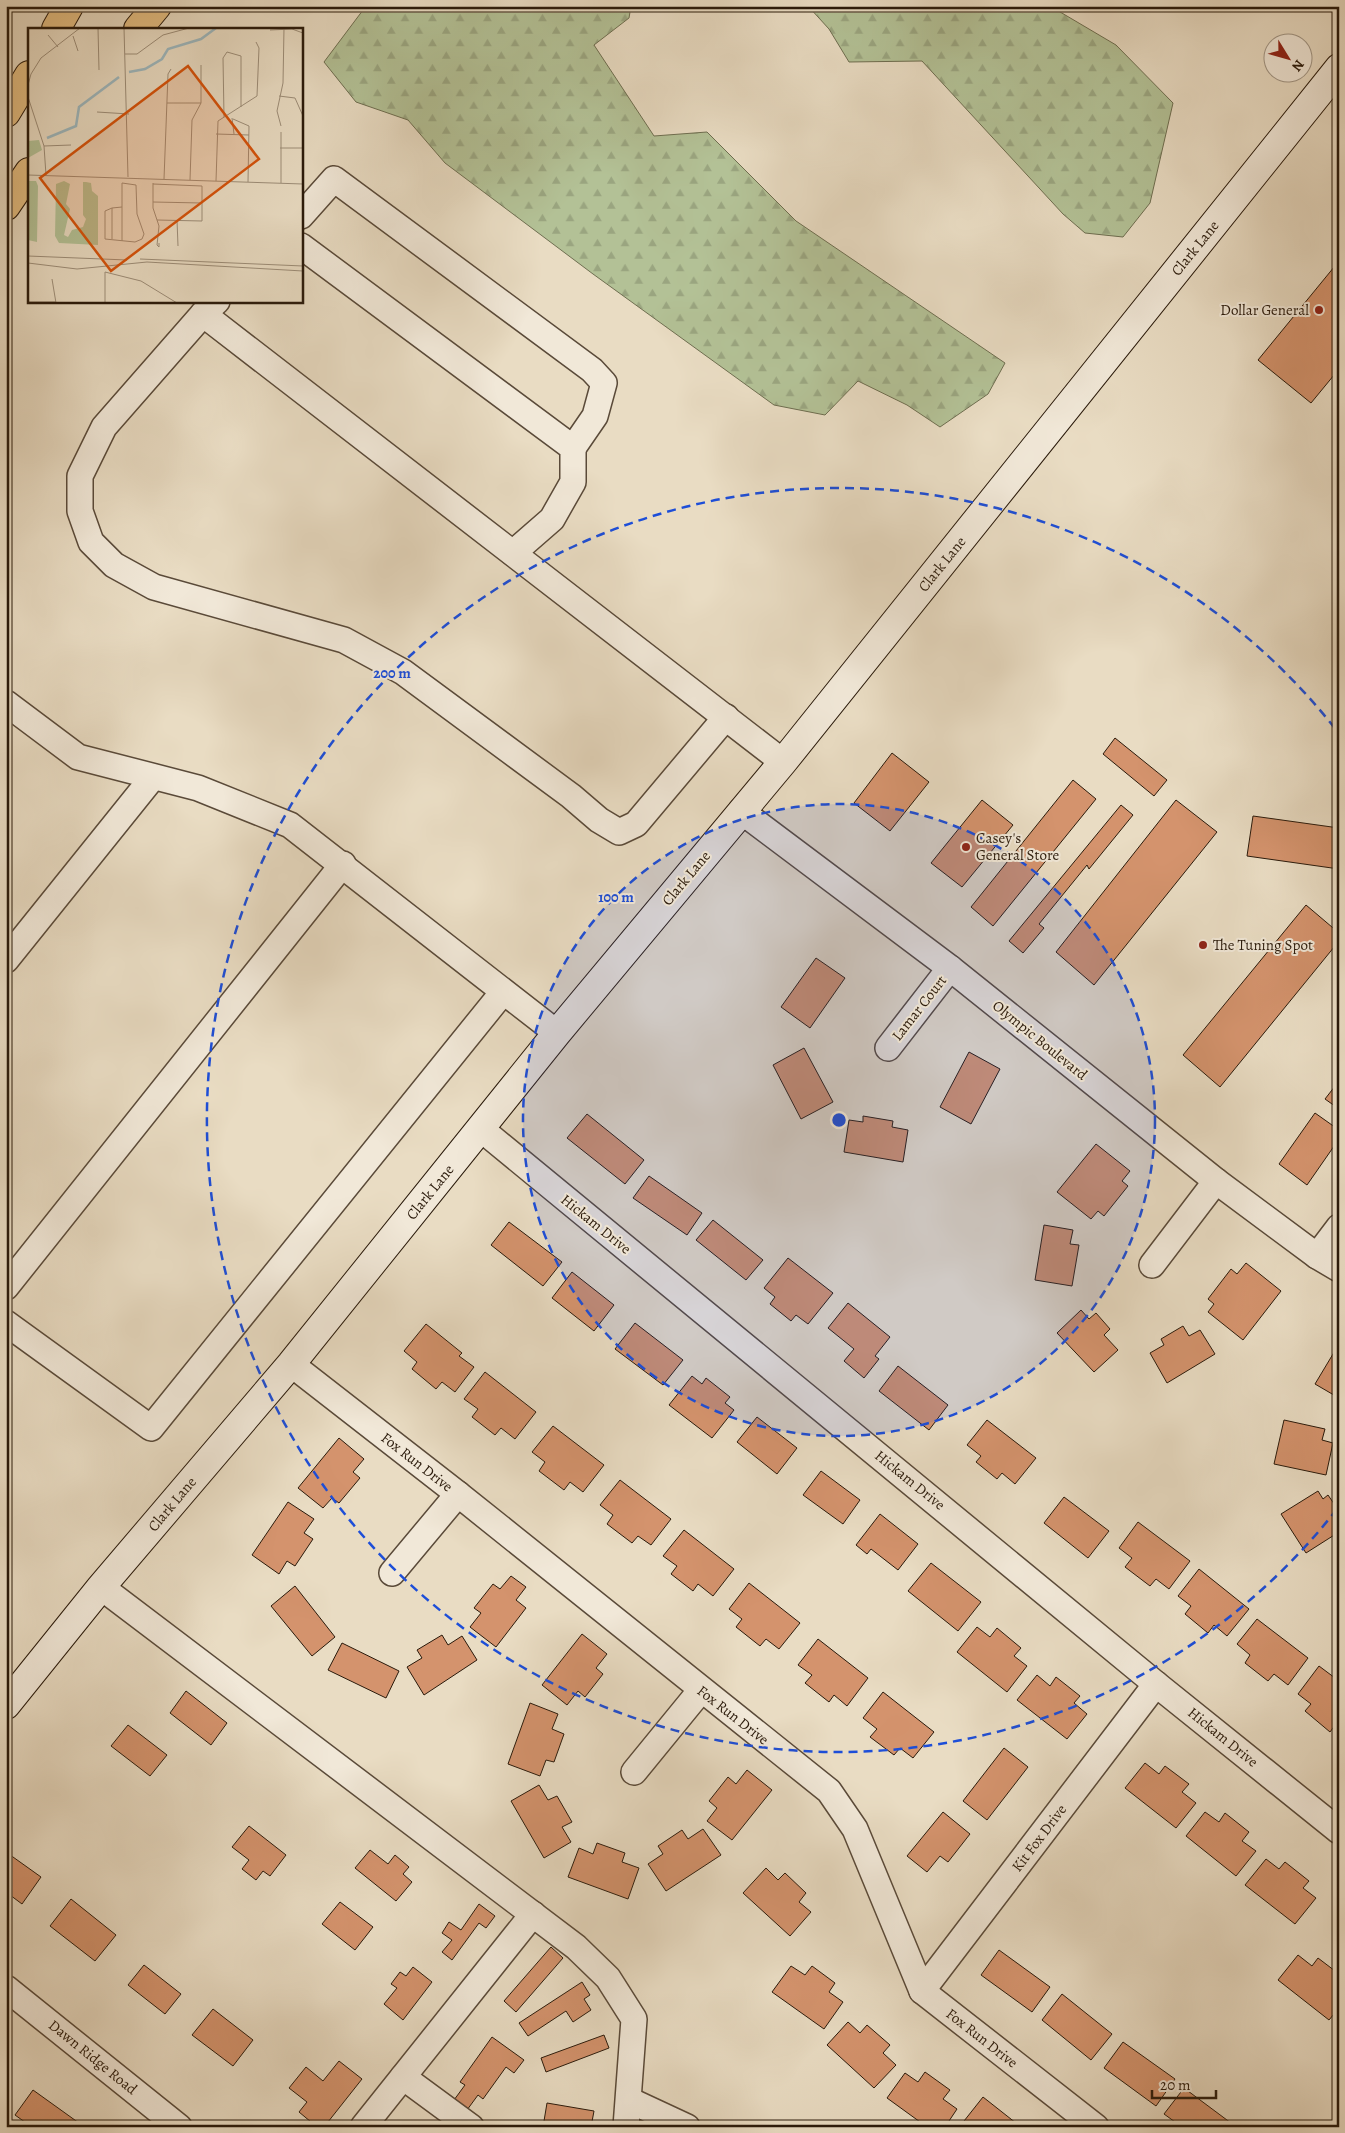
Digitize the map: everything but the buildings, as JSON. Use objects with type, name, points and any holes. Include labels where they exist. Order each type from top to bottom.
[{"type":"highway","points":[[57,28],[69,6]]},
{"type":"highway","points":[[139,28],[157,6]]},
{"type":"highway","points":[[6,113],[28,77]]},
{"type":"highway","points":[[6,206],[28,173]]},
{"type":"main road","name":"Clark Lane","points":[[6,1705],[101,1587],[290,1364],[557,1033],[741,810],[783,762],[1339,68]]},
{"type":"street","points":[[302,215],[334,179],[592,370],[604,383],[595,416],[573,448],[573,482],[552,519],[513,553]]},
{"type":"street","points":[[302,247],[573,448]]},
{"type":"street","points":[[726,717],[636,824],[619,832],[599,820],[571,796],[403,672],[344,640],[154,587],[114,565],[91,542],[80,511],[80,476],[104,427],[210,308],[513,553],[726,717],[783,762]]},
{"type":"street","points":[[6,703],[78,757],[198,788],[290,825],[343,864],[557,1033]]},
{"type":"street","points":[[6,960],[153,777]]},
{"type":"street","name":"Olympic Boulevard","points":[[741,810],[950,968],[1216,1181],[1317,1256],[1339,1269]]},
{"type":"street","points":[[6,1286],[343,864]]},
{"type":"street","name":"Lamar Court","points":[[888,1048],[950,968]]},
{"type":"street","points":[[6,1323],[151,1428],[503,992]]},
{"type":"street","name":"Hickam Drive","points":[[481,1129],[1156,1684],[1339,1830]]},
{"type":"street","points":[[1152,1265],[1216,1181]]},
{"type":"street","points":[[1317,1256],[1339,1227]]},
{"type":"street","name":"Fox Run Drive","points":[[290,1364],[458,1494],[829,1791],[855,1829],[922,1991],[1096,2127]]},
{"type":"street","points":[[392,1573],[458,1494]]},
{"type":"street","points":[[101,1587],[576,1947],[608,1978],[634,2019],[626,2127]]},
{"type":"street","name":"Kit Fox Drive","points":[[922,1991],[1156,1684]]},
{"type":"street","points":[[634,1772],[701,1690]]},
{"type":"street","points":[[363,2127],[533,1914]]},
{"type":"street","name":"Dawn Ridge Road","points":[[6,1988],[179,2127]]},
{"type":"street","points":[[404,2077],[471,2127]]},
{"type":"street","points":[[629,2100],[687,2127]]},
{"type":"green space","points":[[366,6],[631,6],[629,18],[594,45],[654,136],[707,132],[796,221],[1005,363],[988,394],[940,427],[907,405],[858,381],[825,415],[774,405],[593,274],[445,163],[408,120],[356,102],[324,62]]},
{"type":"green space","points":[[808,6],[1050,6],[1116,45],[1173,103],[1150,203],[1123,237],[1085,233],[1063,214],[922,61],[849,62],[829,29]]},
{"type":"place","name":"Dollar General","points":[[1319,310]]},
{"type":"place","name":"Casey's General Store","points":[[966,847]]},
{"type":"place","name":"The Tuning Spot","points":[[1203,945]]}]
